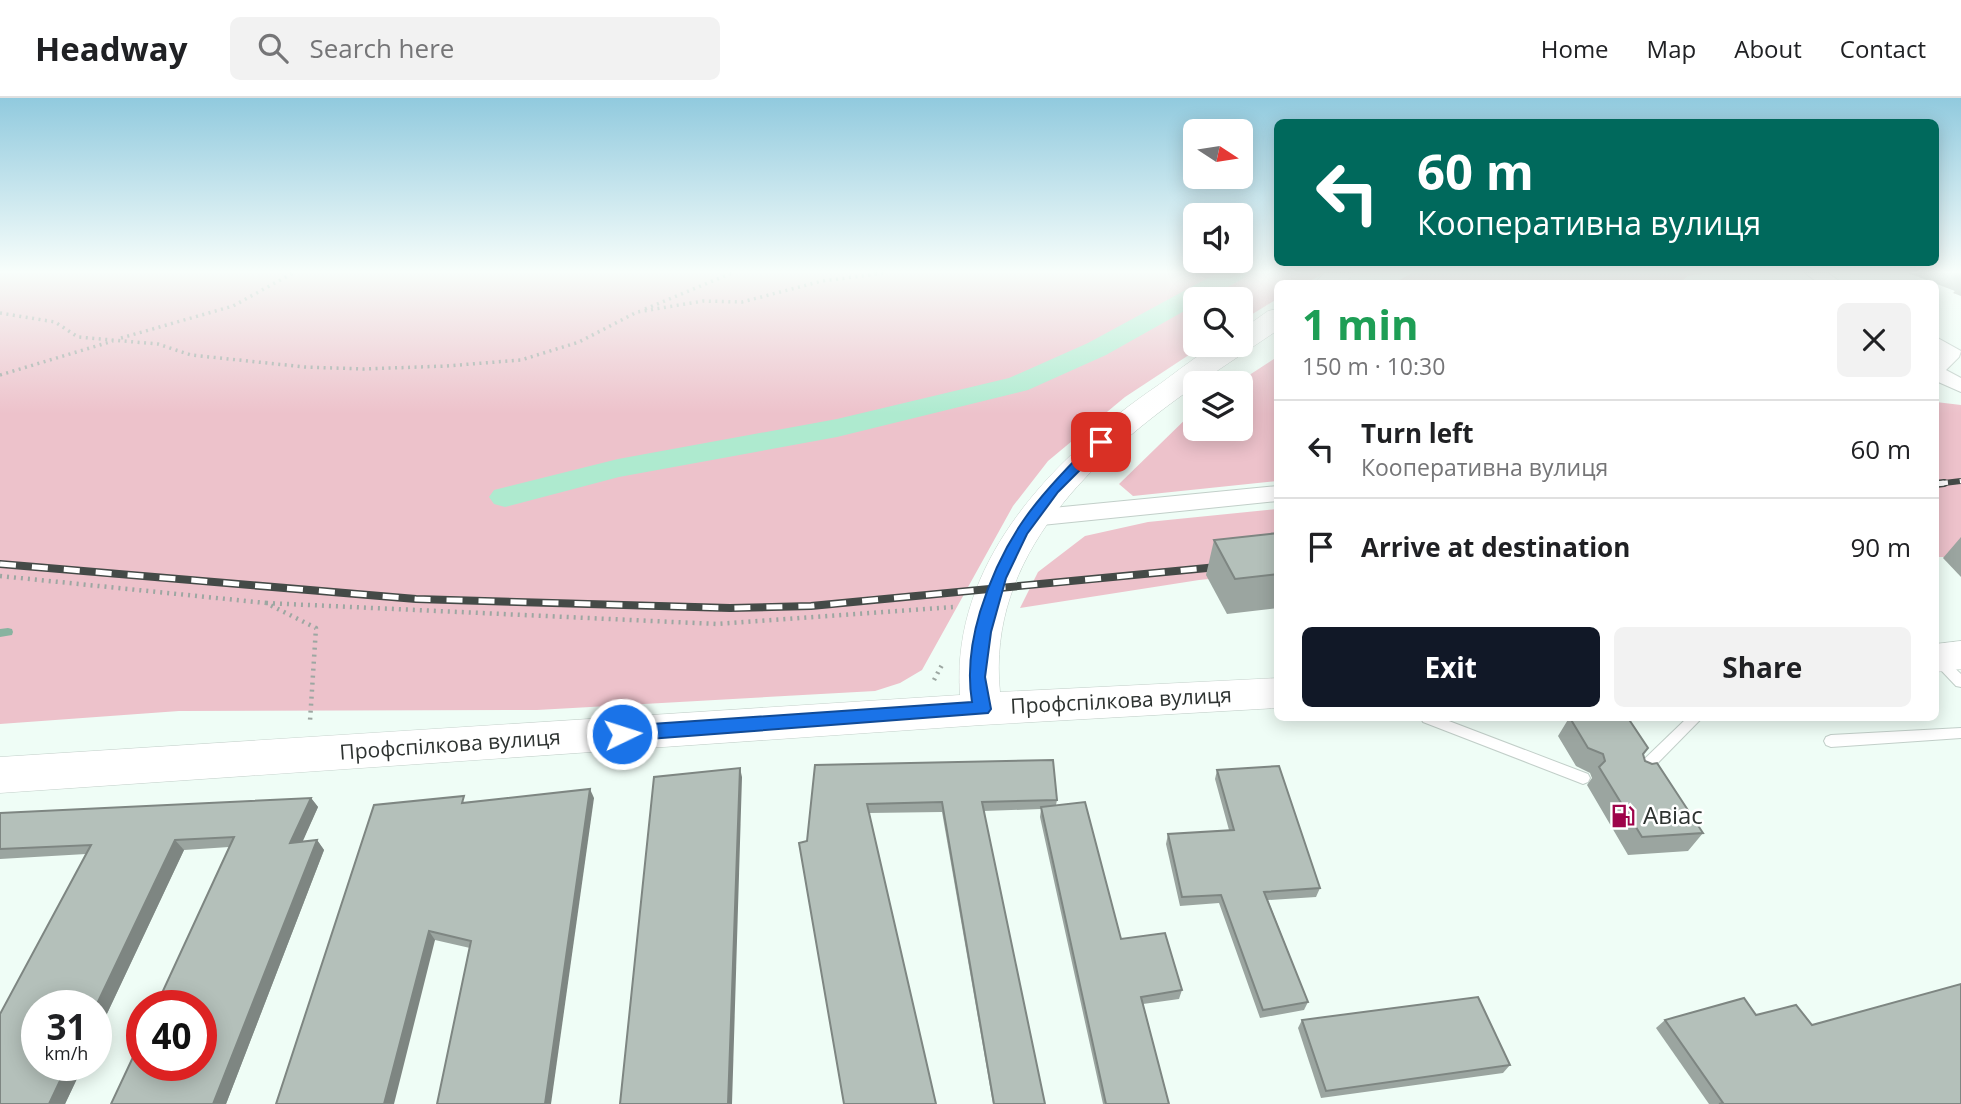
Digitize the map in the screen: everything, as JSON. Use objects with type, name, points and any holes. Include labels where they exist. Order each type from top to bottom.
[{"type":"street","points":[[1253,334],[1274,320]]},
{"type":"street","points":[[1939,345],[1952,353],[1939,367]]},
{"type":"street","points":[[982,709],[977,677],[983,632],[998,578],[1020,533],[1053,489],[1101,442],[1157,397],[1218,357]]},
{"type":"street","points":[[1939,372],[1961,386]]},
{"type":"street","points":[[1032,518],[1274,493]]},
{"type":"street","points":[[1939,658],[1961,655]]},
{"type":"street","name":"Профспілкова вулиця","points":[[0,775],[982,709],[1274,693]]},
{"type":"lane","points":[[1939,661],[1961,682]]},
{"type":"lane","points":[[1435,721],[1583,778]]},
{"type":"lane","points":[[1639,774],[1692,721]]},
{"type":"lane","points":[[1831,741],[1961,733]]},
{"type":"path","points":[[38,320],[55,323],[78,337],[158,344],[191,355],[305,367],[364,369],[521,360],[579,342],[622,320]]},
{"type":"path","points":[[0,375],[185,320]]},
{"type":"path","points":[[0,576],[265,603],[717,624],[991,604]]},
{"type":"path","points":[[265,603],[316,628],[309,732]]},
{"type":"shaded area","points":[[0,320],[1183,320],[1183,357],[1186,357],[1125,397],[1048,461],[1013,506],[922,670],[900,683],[875,691],[537,710],[179,711],[0,724]]},
{"type":"shaded area","points":[[1274,359],[1274,481],[1133,496],[1119,484],[1183,422],[1183,441],[1253,441],[1253,373]]},
{"type":"shaded area","points":[[1939,402],[1961,405],[1961,557],[1939,557]]},
{"type":"shaded area","points":[[1274,509],[1274,572],[1199,580],[1020,608],[1038,572],[1085,536],[1148,522]]},
{"type":"building","points":[[1274,533],[1274,574],[1235,579],[1214,540]]},
{"type":"building","points":[[1572,721],[1630,721],[1648,748],[1643,754],[1645,761],[1657,763],[1703,833],[1642,837],[1599,767],[1605,761],[1603,754],[1588,748]]},
{"type":"building","points":[[1053,760],[1057,800],[982,802],[1045,1104],[994,1104],[942,802],[867,804],[936,1104],[844,1104],[799,843],[807,841],[815,765]]},
{"type":"building","points":[[1279,766],[1320,888],[1264,892],[1308,1002],[1263,1010],[1221,895],[1182,897],[1168,834],[1234,830],[1217,770]]},
{"type":"building","points":[[740,768],[728,1104],[620,1104],[654,777]]},
{"type":"building","points":[[590,789],[545,1104],[437,1104],[471,941],[429,931],[384,1104],[276,1104],[374,805],[464,796],[462,803]]},
{"type":"building","points":[[311,798],[290,843],[317,840],[213,1104],[111,1104],[126,1072],[126,1081],[217,1081],[217,990],[163,990],[234,837],[175,840],[104,990],[21,990],[21,1081],[60,1081],[49,1104],[0,1104],[0,1014],[91,845],[0,849],[0,813]]},
{"type":"building","points":[[1085,802],[1121,939],[1165,933],[1182,990],[1141,997],[1169,1104],[1106,1104],[1041,807]]},
{"type":"building","points":[[1961,984],[1961,1104],[1719,1104],[1723,1103],[1665,1020],[1744,998],[1756,1015],[1796,1005],[1812,1025]]},
{"type":"building","points":[[1478,997],[1510,1065],[1326,1091],[1302,1020]]},
{"type":"waterway","points":[[505,497],[618,468],[837,428],[1018,384],[1097,349],[1150,320]]},
{"type":"waterway","points":[[0,633],[8,632]]},
{"type":"railway","points":[[1939,484],[1961,481]]},
{"type":"railway","points":[[1939,484],[1944,483]]},
{"type":"railway","points":[[0,564],[416,599],[730,608],[811,606],[1228,566]]},
{"type":"place","name":"Авіас","points":[[1623,816]]},
{"type":"route","points":[[622,734],[982,709],[977,677],[983,632],[998,578],[1020,533],[1053,489],[1101,442]]}]
